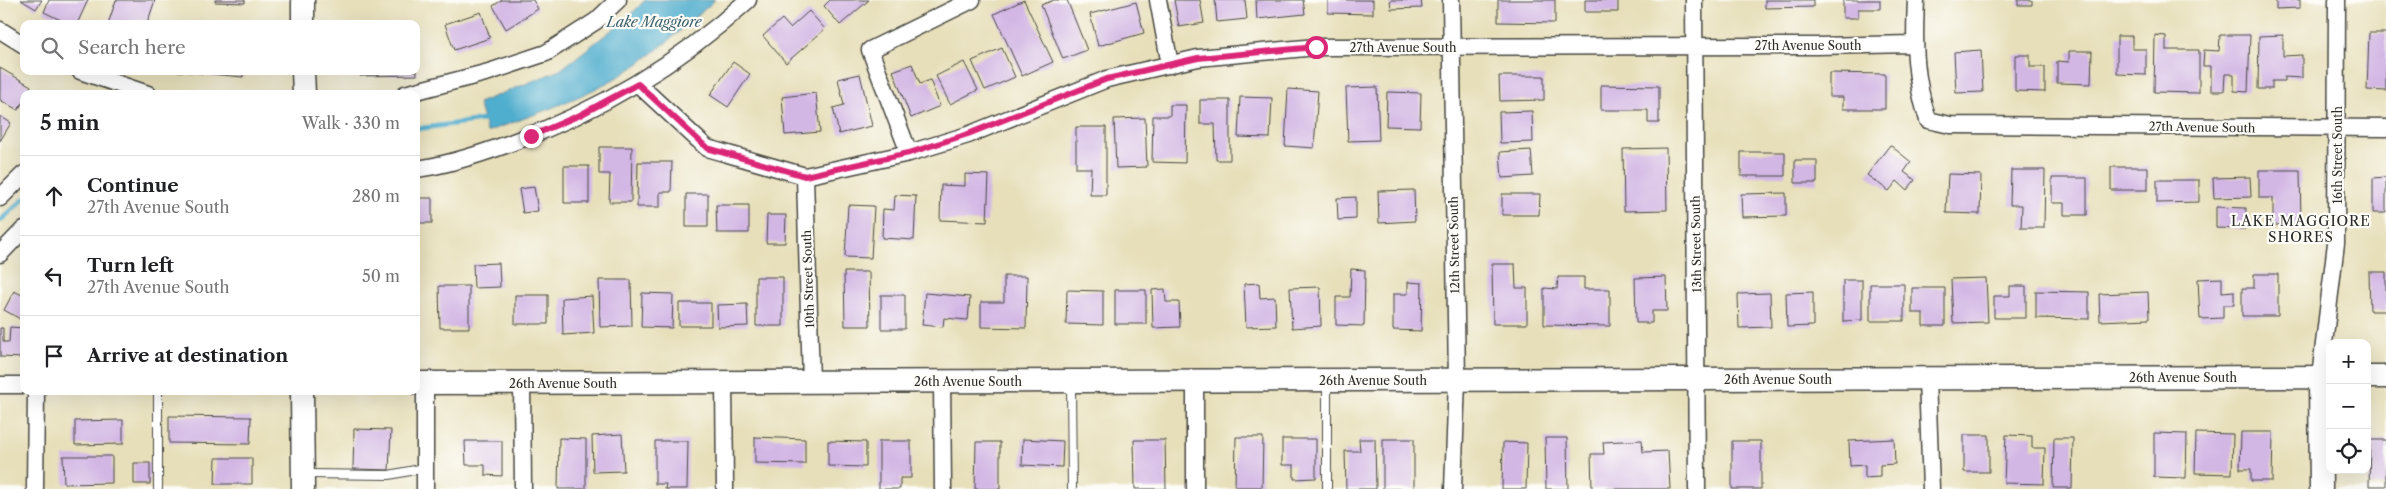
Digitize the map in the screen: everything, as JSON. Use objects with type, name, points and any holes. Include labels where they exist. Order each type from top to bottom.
[{"type":"street","points":[[303,0],[303,20]]},
{"type":"street","points":[[420,90],[488,72],[546,53],[596,21],[618,0]]},
{"type":"street","points":[[420,168],[474,157],[580,115],[638,84],[714,31],[748,0]]},
{"type":"street","points":[[909,153],[870,50],[972,0]]},
{"type":"street","points":[[1158,0],[1170,65]]},
{"type":"street","name":"12th Street South","points":[[1451,0],[1450,46],[1457,380],[1453,489]]},
{"type":"street","name":"13th Street South","points":[[1694,0],[1698,489]]},
{"type":"street","points":[[1914,44],[1916,0]]},
{"type":"street","name":"16th Street South","points":[[2322,489],[2325,377],[2336,243],[2337,0]]},
{"type":"street","points":[[0,30],[20,42]]},
{"type":"street","name":"27th Avenue South","points":[[638,84],[707,148],[805,176],[909,153],[968,134],[1107,79],[1198,58],[1316,47],[1816,46],[1914,44],[1918,90],[1928,120],[1950,125],[2386,128]]},
{"type":"street","points":[[90,75],[128,90]]},
{"type":"street","points":[[304,75],[304,90]]},
{"type":"street","name":"10th Street South","points":[[805,176],[811,382]]},
{"type":"street","points":[[0,198],[20,178]]},
{"type":"street","points":[[0,254],[20,233]]},
{"type":"street","name":"26th Avenue South","points":[[421,383],[2325,377]]},
{"type":"street","points":[[2371,377],[2386,377]]},
{"type":"street","points":[[1927,378],[1931,489]]},
{"type":"street","points":[[1195,380],[1195,489]]},
{"type":"street","points":[[942,381],[943,489]]},
{"type":"street","points":[[724,382],[725,489]]},
{"type":"street","points":[[421,383],[425,489]]},
{"type":"street","points":[[522,383],[523,489]]},
{"type":"street","points":[[0,385],[20,385]]},
{"type":"street","points":[[35,489],[36,395]]},
{"type":"street","points":[[302,395],[303,482]]},
{"type":"lane","points":[[1327,380],[1327,489]]},
{"type":"lane","points":[[1071,381],[1072,489]]},
{"type":"lane","points":[[158,395],[158,489]]},
{"type":"lane","points":[[303,482],[389,475],[425,468]]},
{"type":"water","name":"Lake Maggiore","points":[[645,0],[715,0],[659,48],[623,74],[574,99],[487,132],[478,103],[560,70],[627,18]]},
{"type":"building","points":[[21,0],[42,0],[36,9]]},
{"type":"building","points":[[49,0],[88,0],[79,20],[61,20],[44,12]]},
{"type":"building","points":[[116,0],[155,0],[148,20],[109,20]]},
{"type":"building","points":[[215,0],[245,0],[245,3],[215,2]]},
{"type":"building","points":[[502,0],[533,0],[538,9],[506,29],[493,6]]},
{"type":"building","points":[[830,0],[869,0],[840,25],[824,6]]},
{"type":"building","points":[[1024,0],[1053,62],[1022,76],[994,14]]},
{"type":"building","points":[[1054,0],[1067,0],[1087,50],[1063,59],[1041,5]]},
{"type":"building","points":[[1174,0],[1200,0],[1204,23],[1179,27]]},
{"type":"building","points":[[1215,0],[1245,0],[1247,19],[1217,22]]},
{"type":"building","points":[[1256,0],[1303,0],[1305,14],[1257,19]]},
{"type":"building","points":[[1328,0],[1373,0],[1373,14],[1328,13]]},
{"type":"building","points":[[1390,0],[1421,0],[1422,8],[1391,9]]},
{"type":"building","points":[[1498,0],[1555,0],[1555,23],[1498,22]]},
{"type":"building","points":[[1585,0],[1618,0],[1618,12],[1585,12]]},
{"type":"building","points":[[1765,0],[1813,0],[1813,7],[1765,8]]},
{"type":"building","points":[[1843,0],[1880,0],[1880,9],[1858,9],[1858,18],[1843,18]]},
{"type":"building","points":[[2018,0],[2032,0],[2032,5],[2018,5]]},
{"type":"building","points":[[2276,0],[2300,0],[2300,8],[2276,9]]},
{"type":"building","points":[[1136,2],[1144,33],[1098,46],[1090,14]]},
{"type":"building","points":[[809,11],[825,29],[786,63],[763,36],[782,19],[790,28]]},
{"type":"building","points":[[481,12],[490,38],[454,50],[445,24]]},
{"type":"building","points":[[2369,33],[2386,33],[2386,91],[2367,90]]},
{"type":"building","points":[[2155,35],[2166,36],[2166,50],[2199,50],[2199,93],[2154,92]]},
{"type":"building","points":[[2220,35],[2250,35],[2248,92],[2234,91],[2234,74],[2225,74],[2224,91],[2211,91],[2211,66],[2203,66],[2204,50],[2219,51]]},
{"type":"building","points":[[2283,35],[2283,56],[2302,55],[2302,78],[2284,77],[2284,81],[2272,81],[2272,89],[2258,89],[2259,36]]},
{"type":"building","points":[[2117,36],[2132,36],[2132,49],[2146,49],[2146,75],[2117,74]]},
{"type":"building","points":[[1002,48],[1015,77],[985,90],[972,61]]},
{"type":"building","points":[[1981,50],[1983,92],[1956,93],[1954,52]]},
{"type":"building","points":[[2069,51],[2092,51],[2091,84],[2057,83],[2057,61],[2069,62]]},
{"type":"building","points":[[2015,55],[2030,55],[2030,67],[2045,67],[2045,92],[2015,91]]},
{"type":"building","points":[[733,62],[750,74],[728,107],[710,95]]},
{"type":"building","points":[[964,62],[978,90],[950,104],[936,76]]},
{"type":"building","points":[[912,64],[920,84],[930,80],[940,106],[911,118],[893,71]]},
{"type":"building","points":[[0,68],[31,86],[29,90],[20,90],[20,107],[18,110],[0,100]]},
{"type":"building","points":[[1829,73],[1885,74],[1885,109],[1843,109],[1843,97],[1829,97]]},
{"type":"building","points":[[860,74],[872,126],[839,134],[833,108],[844,105],[838,79]]},
{"type":"building","points":[[221,75],[243,75],[243,77]]},
{"type":"building","points":[[360,75],[417,75],[360,76]]},
{"type":"building","points":[[1499,76],[1544,76],[1544,100],[1500,101]]},
{"type":"building","points":[[1601,85],[1659,86],[1659,123],[1648,123],[1648,110],[1601,110]]},
{"type":"building","points":[[1377,87],[1379,140],[1348,141],[1346,88]]},
{"type":"building","points":[[1288,89],[1318,91],[1314,148],[1285,146]]},
{"type":"building","points":[[1387,92],[1421,93],[1420,127],[1386,126]]},
{"type":"building","points":[[816,93],[820,132],[785,135],[782,97]]},
{"type":"building","points":[[1240,97],[1272,98],[1270,138],[1238,137]]},
{"type":"building","points":[[1200,100],[1230,100],[1230,160],[1216,160],[1215,124],[1200,124]]},
{"type":"building","points":[[1170,105],[1186,105],[1185,163],[1152,162],[1153,116],[1170,116]]},
{"type":"building","points":[[1532,111],[1533,142],[1500,143],[1499,112]]},
{"type":"building","points":[[0,116],[11,123],[0,141]]},
{"type":"building","points":[[1145,118],[1147,167],[1116,168],[1114,119]]},
{"type":"building","points":[[1076,127],[1106,127],[1106,195],[1090,195],[1091,168],[1076,168]]},
{"type":"building","points":[[1890,145],[1911,162],[1904,172],[1915,180],[1907,190],[1897,181],[1889,191],[1867,175]]},
{"type":"building","points":[[599,147],[632,147],[631,202],[609,202],[610,174],[599,174]]},
{"type":"building","points":[[1666,148],[1667,210],[1624,211],[1623,149]]},
{"type":"building","points":[[1531,150],[1533,176],[1502,178],[1500,152]]},
{"type":"building","points":[[1741,152],[1785,152],[1785,176],[1741,176]]},
{"type":"building","points":[[1795,160],[1817,160],[1817,183],[1795,183]]},
{"type":"building","points":[[638,162],[672,162],[671,192],[660,192],[660,207],[637,207]]},
{"type":"building","points":[[564,166],[589,166],[589,203],[564,203]]},
{"type":"building","points":[[2111,167],[2148,167],[2148,190],[2111,190]]},
{"type":"building","points":[[2011,170],[2045,170],[2044,228],[2021,228],[2022,205],[2010,205]]},
{"type":"building","points":[[2259,170],[2300,170],[2301,225],[2273,225],[2273,198],[2259,198]]},
{"type":"building","points":[[965,174],[989,175],[987,222],[940,220],[941,185],[965,186]]},
{"type":"building","points":[[1948,174],[1981,175],[1980,214],[1946,213]]},
{"type":"building","points":[[2250,177],[2251,197],[2214,198],[2213,178]]},
{"type":"building","points":[[2386,177],[2386,213],[2373,213],[2373,178]]},
{"type":"building","points":[[2052,178],[2087,178],[2087,215],[2064,215],[2064,203],[2052,203]]},
{"type":"building","points":[[2157,180],[2199,180],[2199,202],[2157,203]]},
{"type":"building","points":[[534,187],[538,211],[523,213],[519,189]]},
{"type":"building","points":[[1414,190],[1415,221],[1379,223],[1378,191]]},
{"type":"building","points":[[1786,193],[1786,216],[1742,217],[1741,194]]},
{"type":"building","points":[[686,194],[708,194],[708,227],[686,227]]},
{"type":"building","points":[[1502,194],[1540,194],[1539,215],[1502,215]]},
{"type":"building","points":[[895,195],[916,196],[914,240],[882,238],[883,209],[894,210]]},
{"type":"building","points":[[1356,197],[1356,219],[1338,220],[1337,198]]},
{"type":"building","points":[[420,198],[432,198],[432,223],[420,223]]},
{"type":"building","points":[[716,205],[749,205],[749,233],[717,233]]},
{"type":"building","points":[[848,205],[874,206],[871,258],[845,257]]},
{"type":"building","points":[[2216,207],[2246,208],[2245,229],[2216,228]]},
{"type":"building","points":[[767,215],[786,215],[785,243],[766,243]]},
{"type":"building","points":[[499,263],[500,287],[474,288],[473,264]]},
{"type":"building","points":[[1492,264],[1515,264],[1516,288],[1527,288],[1527,324],[1493,324]]},
{"type":"building","points":[[1351,269],[1365,270],[1364,326],[1336,325],[1336,297],[1350,297]]},
{"type":"building","points":[[844,272],[869,272],[870,326],[845,326]]},
{"type":"building","points":[[2369,272],[2386,272],[2386,311],[2370,311]]},
{"type":"building","points":[[2254,274],[2278,274],[2278,316],[2242,316],[2242,288],[2254,288]]},
{"type":"building","points":[[1004,276],[1027,276],[1026,328],[981,327],[981,302],[1004,302]]},
{"type":"building","points":[[756,277],[783,277],[783,326],[756,326]]},
{"type":"building","points":[[1558,277],[1584,277],[1584,289],[1610,289],[1610,326],[1544,325],[1544,288],[1557,289]]},
{"type":"building","points":[[1666,277],[1667,311],[1652,311],[1652,323],[1636,323],[1635,278]]},
{"type":"building","points":[[1986,278],[1988,322],[1953,323],[1951,279]]},
{"type":"building","points":[[2222,278],[2222,292],[2234,291],[2234,305],[2223,305],[2223,318],[2200,319],[2198,279]]},
{"type":"building","points":[[599,280],[631,280],[632,326],[600,327]]},
{"type":"building","points":[[1843,280],[1862,280],[1862,320],[1843,321]]},
{"type":"building","points":[[1408,282],[1422,283],[1421,331],[1393,330],[1393,294],[1408,294]]},
{"type":"building","points":[[1259,283],[1260,298],[1275,297],[1276,326],[1246,327],[1244,284]]},
{"type":"building","points":[[1870,284],[1904,284],[1904,321],[1870,321]]},
{"type":"building","points":[[439,286],[469,286],[469,328],[440,328]]},
{"type":"building","points":[[2010,286],[2026,286],[2026,318],[1994,318],[1994,296],[2010,296]]},
{"type":"building","points":[[1320,287],[1321,326],[1292,328],[1290,288]]},
{"type":"building","points":[[1912,288],[1945,288],[1945,326],[1923,326],[1923,313],[1912,313]]},
{"type":"building","points":[[1165,289],[1166,302],[1179,302],[1180,327],[1153,328],[1152,290]]},
{"type":"building","points":[[1067,290],[1103,291],[1103,325],[1066,324]]},
{"type":"building","points":[[1115,290],[1146,290],[1146,324],[1115,324]]},
{"type":"building","points":[[14,291],[20,294],[20,319],[4,310]]},
{"type":"building","points":[[2036,291],[2089,292],[2089,319],[2036,318]]},
{"type":"building","points":[[1813,292],[1813,326],[1787,327],[1786,293]]},
{"type":"building","points":[[2148,292],[2149,319],[2100,321],[2099,294]]},
{"type":"building","points":[[642,293],[673,294],[672,328],[641,327]]},
{"type":"building","points":[[925,293],[970,297],[968,320],[944,318],[943,327],[922,325]]},
{"type":"building","points":[[1770,293],[1771,327],[1739,328],[1738,294]]},
{"type":"building","points":[[515,295],[548,295],[548,324],[515,324]]},
{"type":"building","points":[[881,295],[905,295],[905,329],[881,329]]},
{"type":"building","points":[[592,296],[594,333],[563,335],[562,298]]},
{"type":"building","points":[[679,303],[711,303],[711,326],[679,326]]},
{"type":"building","points":[[747,304],[748,326],[718,327],[717,305]]},
{"type":"building","points":[[10,327],[20,328],[20,358],[0,357],[0,328],[3,328],[3,342],[9,342]]},
{"type":"building","points":[[169,416],[251,417],[250,444],[169,443]]},
{"type":"building","points":[[123,420],[123,444],[75,445],[75,421]]},
{"type":"building","points":[[354,429],[391,430],[389,470],[353,469]]},
{"type":"building","points":[[2241,432],[2273,432],[2272,481],[2251,481],[2251,469],[2240,469]]},
{"type":"building","points":[[2154,433],[2187,434],[2186,478],[2154,477]]},
{"type":"building","points":[[2196,433],[2233,434],[2232,474],[2195,473]]},
{"type":"building","points":[[622,434],[624,471],[593,472],[592,436]]},
{"type":"building","points":[[1964,435],[1989,435],[1989,472],[1964,472]]},
{"type":"building","points":[[2006,435],[2032,436],[2032,448],[2045,448],[2044,484],[2004,483]]},
{"type":"building","points":[[755,437],[805,439],[805,464],[755,463]]},
{"type":"building","points":[[1236,437],[1263,437],[1262,487],[1235,487]]},
{"type":"building","points":[[559,438],[586,439],[586,489],[558,489]]},
{"type":"building","points":[[1545,438],[1567,438],[1568,489],[1546,489]]},
{"type":"building","points":[[2054,438],[2073,438],[2072,488],[2053,488]]},
{"type":"building","points":[[1023,439],[1063,441],[1062,467],[1022,465]]},
{"type":"building","points":[[1282,439],[1316,439],[1316,478],[1294,479],[1294,465],[1282,465]]},
{"type":"building","points":[[1359,439],[1375,439],[1376,489],[1346,489],[1345,451],[1360,451]]},
{"type":"building","points":[[1383,439],[1414,439],[1414,489],[1383,489]]},
{"type":"building","points":[[1894,439],[1895,464],[1880,465],[1880,477],[1865,478],[1865,465],[1850,466],[1849,441]]},
{"type":"building","points":[[1134,440],[1165,440],[1166,489],[1135,489]]},
{"type":"building","points":[[1642,440],[1643,452],[1668,451],[1670,489],[1592,489],[1591,454],[1604,454],[1603,442]]},
{"type":"building","points":[[2371,440],[2386,440],[2386,486],[2369,486]]},
{"type":"building","points":[[465,441],[502,441],[502,476],[485,475],[485,465],[466,465]]},
{"type":"building","points":[[655,441],[688,441],[687,489],[665,489],[666,484],[655,484]]},
{"type":"building","points":[[828,441],[866,442],[866,467],[828,466]]},
{"type":"building","points":[[879,441],[911,441],[911,478],[900,478],[900,489],[879,489]]},
{"type":"building","points":[[1732,441],[1761,441],[1761,489],[1732,489]]},
{"type":"building","points":[[976,442],[1000,442],[1000,489],[975,489]]},
{"type":"building","points":[[1503,442],[1527,443],[1526,489],[1502,489]]},
{"type":"building","points":[[63,456],[112,456],[112,483],[64,484]]},
{"type":"building","points":[[216,458],[252,458],[252,484],[215,484]]},
{"type":"building","points":[[134,463],[150,463],[150,484],[134,484]]},
{"type":"waterway","points":[[420,128],[483,120]]},
{"type":"waterway","points":[[0,221],[20,203]]},
{"type":"district","name":"LAKE MAGGIORE SHORES","points":[[2301,230]]},
{"type":"route","points":[[531,136],[580,115],[638,84],[707,148],[805,176],[909,153],[968,134],[1107,79],[1198,58],[1316,47]]}]
